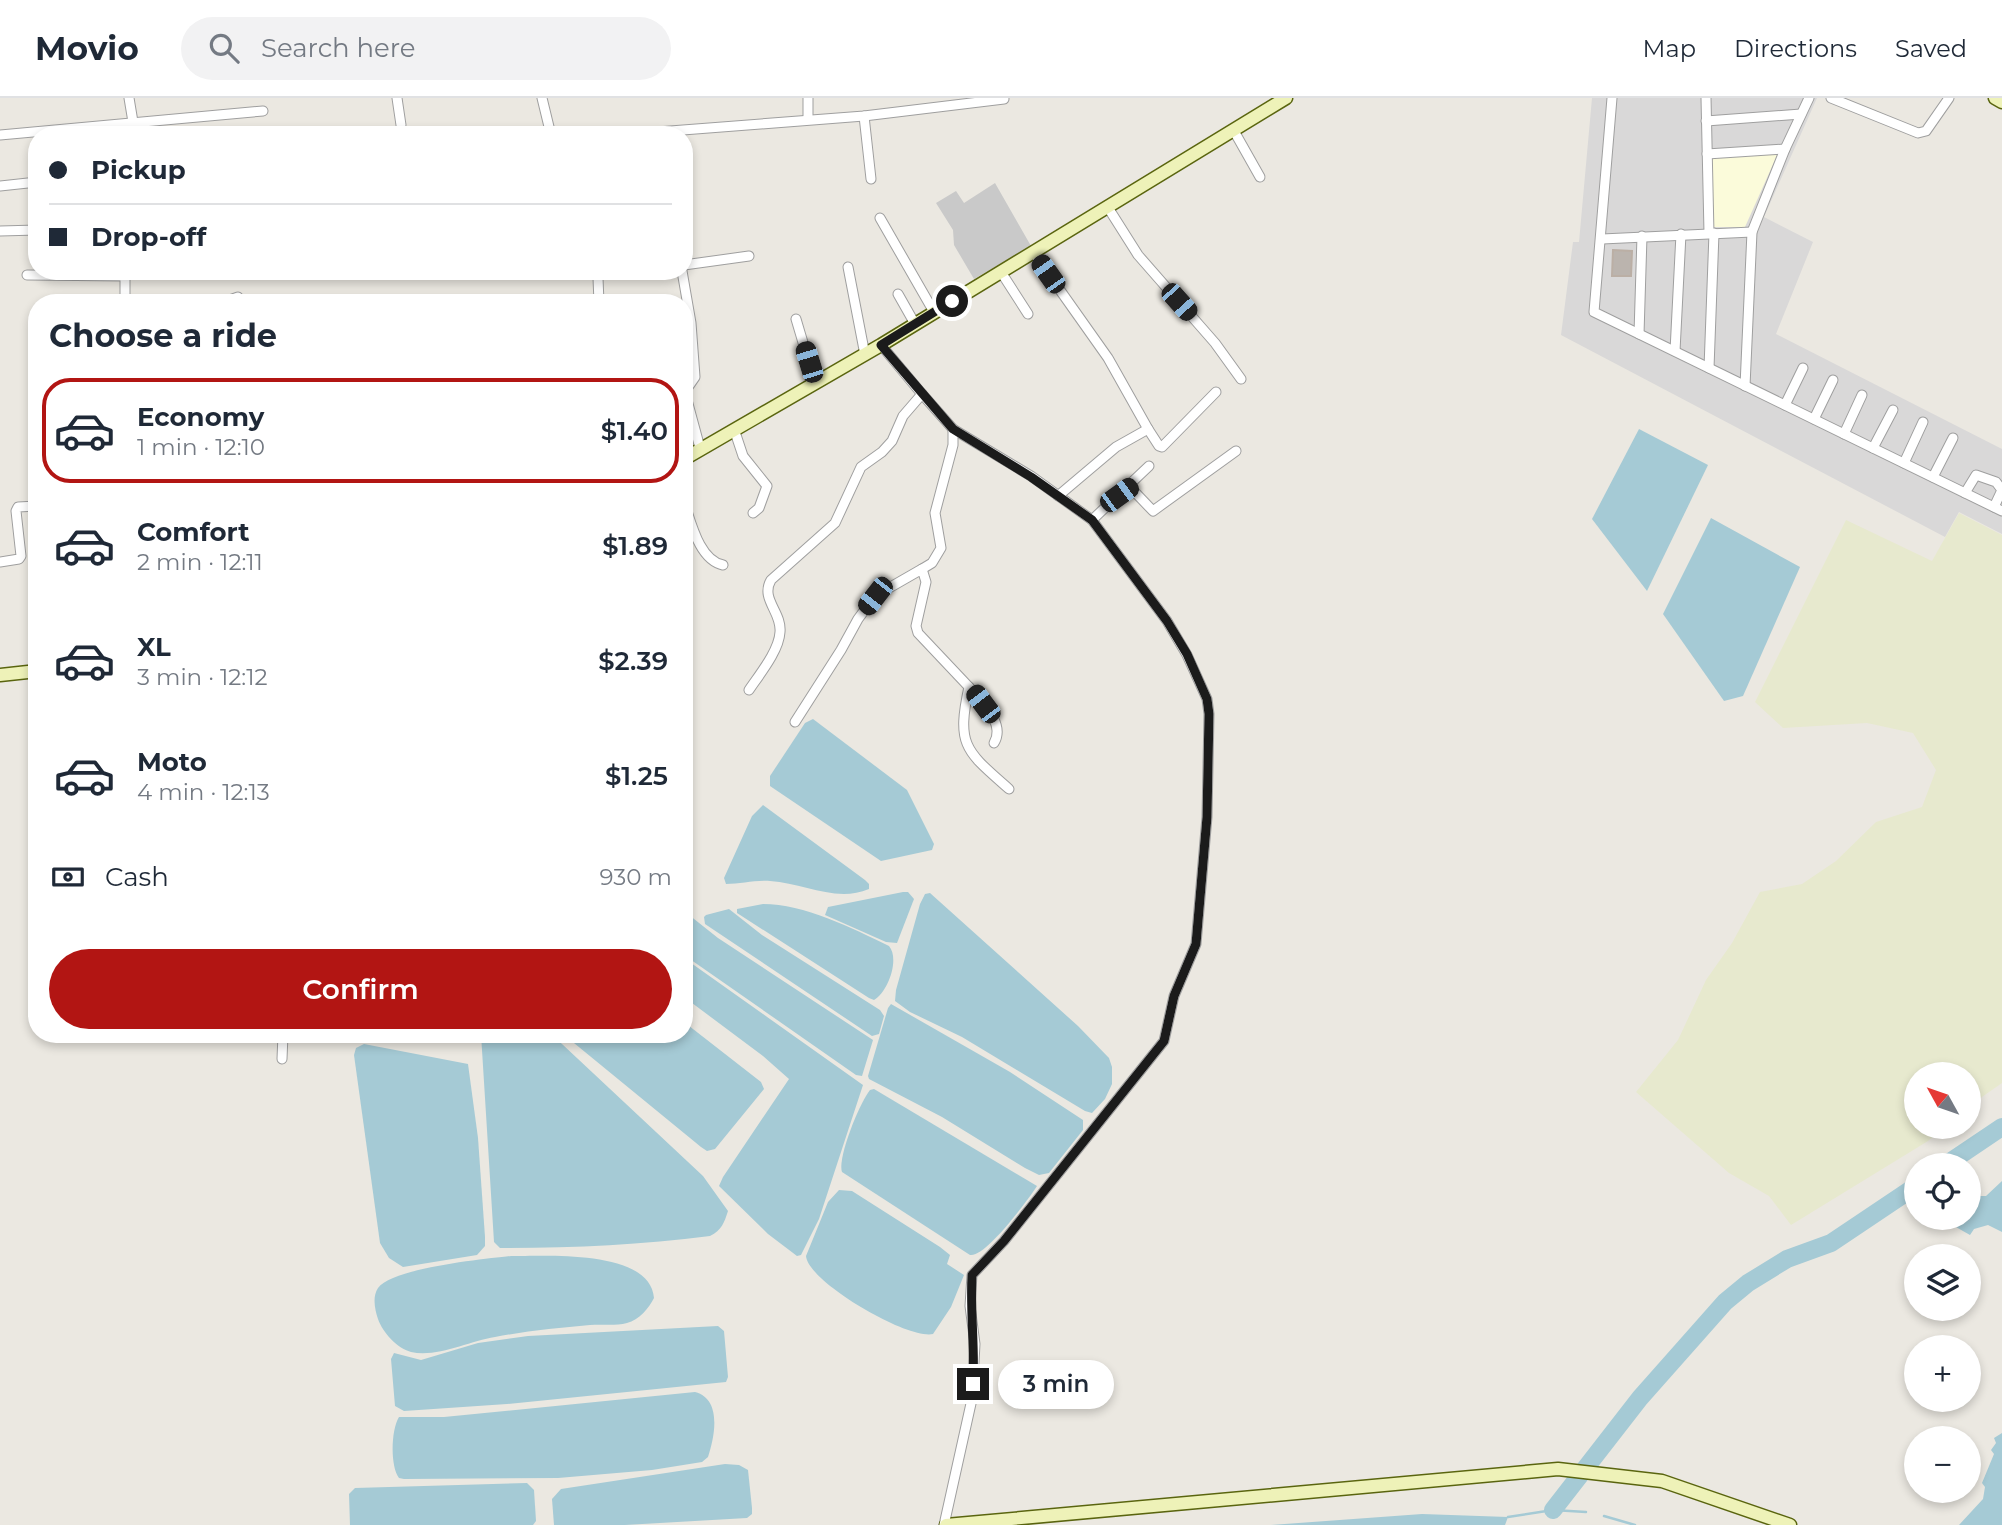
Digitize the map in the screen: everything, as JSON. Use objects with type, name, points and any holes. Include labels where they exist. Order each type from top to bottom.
[{"type":"street","points":[[129,98],[134,122]]},
{"type":"street","points":[[397,98],[401,125]]},
{"type":"street","points":[[542,98],[549,126]]},
{"type":"street","points":[[808,98],[808,119]]},
{"type":"street","points":[[693,453],[735,432],[865,355],[1286,98]]},
{"type":"street","points":[[1612,98],[1594,312],[1874,448],[1904,463],[1933,477],[1965,493],[1998,509],[2002,489],[1996,482],[1976,475],[1965,493]]},
{"type":"street","points":[[1706,98],[1712,233],[1709,368]]},
{"type":"street","points":[[1745,386],[1752,232],[1785,149],[1809,98]]},
{"type":"street","points":[[1831,98],[1918,133],[1926,131],[1949,98]]},
{"type":"street","points":[[1996,98],[2002,102]]},
{"type":"street","points":[[693,131],[864,116],[1004,99]]},
{"type":"street","points":[[93,126],[263,111]]},
{"type":"street","points":[[1706,121],[1801,114]]},
{"type":"street","points":[[864,116],[871,179]]},
{"type":"street","points":[[1234,131],[1260,177]]},
{"type":"street","points":[[0,135],[28,132]]},
{"type":"street","points":[[1707,154],[1785,149]]},
{"type":"street","points":[[0,186],[28,183]]},
{"type":"street","points":[[1107,206],[1138,255],[1215,343],[1241,379]]},
{"type":"street","points":[[880,218],[934,312]]},
{"type":"street","points":[[0,230],[28,230]]},
{"type":"street","points":[[1602,239],[1752,232]]},
{"type":"street","points":[[1675,351],[1682,234]]},
{"type":"street","points":[[1639,334],[1642,236]]},
{"type":"street","points":[[1033,252],[1108,358],[1159,446],[1162,447],[1216,391]]},
{"type":"street","points":[[693,264],[749,256]]},
{"type":"street","points":[[848,267],[865,355]]},
{"type":"street","points":[[1001,272],[1028,314]]},
{"type":"street","points":[[898,293],[915,324]]},
{"type":"street","points":[[796,319],[816,383]]},
{"type":"street","points":[[881,345],[953,429],[1092,520],[1167,621],[1201,684],[1209,714],[1207,817],[1196,944],[1174,996],[1164,1041],[1004,1241],[972,1275],[970,1306],[975,1344],[972,1399],[945,1525],[1516,1471],[1585,1471],[1662,1481],[1790,1525]]},
{"type":"street","points":[[693,350],[693,383]]},
{"type":"street","points":[[1785,405],[1803,368]]},
{"type":"street","points":[[1814,419],[1833,380]]},
{"type":"street","points":[[749,690],[780,633],[779,622],[767,594],[771,580],[835,523],[861,467],[892,441],[903,416],[922,394]]},
{"type":"street","points":[[1844,434],[1862,395]]},
{"type":"street","points":[[1874,448],[1893,410]]},
{"type":"street","points":[[1904,463],[1923,422]]},
{"type":"street","points":[[693,426],[700,448]]},
{"type":"street","points":[[795,722],[875,596],[932,563],[941,548],[935,513],[953,445],[953,429]]},
{"type":"street","points":[[1058,496],[1116,447],[1148,429]]},
{"type":"street","points":[[735,432],[743,456],[767,486],[759,508],[752,513]]},
{"type":"street","points":[[1933,477],[1953,438]]},
{"type":"street","points":[[1130,487],[1153,511],[1236,451]]},
{"type":"street","points":[[1092,520],[1107,504],[1130,487],[1149,466]]},
{"type":"street","points":[[0,562],[19,559],[21,556],[16,510],[18,507],[28,506]]},
{"type":"street","points":[[693,524],[705,553],[717,564],[723,565]]},
{"type":"street","points":[[922,569],[926,582],[916,626],[918,633],[970,687],[996,722],[998,733],[994,743]]},
{"type":"street","points":[[0,675],[28,672]]},
{"type":"street","points":[[970,687],[963,725],[965,744],[976,759],[1009,789]]},
{"type":"street","points":[[282,1059],[283,1043]]},
{"type":"shaded area","points":[[1592,98],[1817,98],[1764,217],[1813,242],[1776,334],[2002,449],[2002,534],[1959,512],[1945,537],[1561,335],[1573,242],[1579,242]]},
{"type":"shaded area","points":[[1779,151],[1745,227],[1712,227],[1709,159]]},
{"type":"shaded area","points":[[995,183],[1031,246],[974,279],[954,245],[953,230],[936,203],[956,191],[964,203]]},
{"type":"shaded area","points":[[1959,513],[2002,535],[2002,1083],[1981,1098],[1981,1062],[1904,1062],[1904,1139],[1930,1139],[1791,1225],[1769,1196],[1729,1173],[1636,1092],[1678,1040],[1706,980],[1732,943],[1760,892],[1802,884],[1836,861],[1876,822],[1922,807],[1936,770],[1913,733],[1867,723],[1783,728],[1755,702],[1846,520],[1932,561]]},
{"type":"water","points":[[1639,429],[1708,465],[1647,591],[1592,519]]},
{"type":"water","points":[[1711,518],[1800,567],[1743,696],[1724,701],[1663,614]]},
{"type":"water","points":[[813,719],[907,790],[934,844],[932,850],[881,861],[770,786],[770,776],[805,723]]},
{"type":"water","points":[[763,805],[865,880],[869,889],[844,894],[783,882],[726,884],[724,878],[752,816]]},
{"type":"water","points":[[908,892],[914,899],[897,943],[886,942],[825,915],[828,907]]},
{"type":"water","points":[[930,893],[1078,1026],[1109,1058],[1112,1084],[1105,1099],[1092,1113],[962,1037],[910,1012],[895,1001],[920,904],[925,894]]},
{"type":"water","points":[[763,904],[811,913],[889,946],[893,967],[884,990],[874,1000],[869,998],[737,913],[737,909]]},
{"type":"water","points":[[729,909],[762,935],[880,1010],[884,1016],[879,1034],[872,1036],[705,924],[706,915]]},
{"type":"water","points":[[693,918],[718,938],[873,1040],[862,1076],[856,1075],[693,961]]},
{"type":"water","points":[[693,964],[863,1085],[819,1219],[801,1255],[797,1256],[768,1234],[719,1186],[789,1079],[693,1004]]},
{"type":"water","points":[[891,1004],[1010,1072],[1083,1120],[1083,1130],[1049,1173],[1039,1175],[1025,1168],[942,1117],[869,1079]]},
{"type":"water","points":[[693,1029],[761,1082],[764,1089],[715,1149],[707,1151],[574,1043],[693,1043]]},
{"type":"water","points":[[482,1043],[561,1043],[703,1176],[728,1211],[720,1229],[710,1236],[579,1247],[500,1248],[494,1242]]},
{"type":"water","points":[[364,1044],[468,1064],[478,1138],[485,1237],[485,1246],[477,1255],[403,1267],[389,1258],[380,1243],[354,1055],[356,1048]]},
{"type":"water","points":[[874,1089],[1037,1186],[1006,1227],[986,1247],[970,1255],[842,1172],[841,1165],[850,1130],[866,1096]]},
{"type":"water","points":[[2002,1181],[2002,1232],[1988,1225],[1981,1227],[1981,1196],[1986,1196]]},
{"type":"water","points":[[839,1190],[852,1191],[940,1247],[950,1255],[947,1264],[964,1275],[951,1307],[933,1334],[903,1328],[882,1319],[840,1294],[811,1267],[806,1256],[828,1202]]},
{"type":"water","points":[[511,1256],[571,1256],[616,1263],[635,1271],[648,1282],[654,1298],[643,1313],[627,1323],[518,1333],[431,1353],[406,1350],[383,1330],[375,1308],[375,1295],[378,1288],[387,1281],[419,1270]]},
{"type":"water","points":[[718,1326],[724,1331],[728,1377],[726,1382],[507,1404],[404,1411],[395,1406],[391,1359],[394,1353],[421,1360],[478,1343],[528,1336]]},
{"type":"water","points":[[695,1392],[709,1402],[714,1419],[711,1448],[708,1457],[702,1462],[652,1470],[558,1478],[404,1479],[399,1478],[394,1465],[393,1439],[399,1417],[444,1417]]},
{"type":"water","points":[[2002,1433],[2002,1525],[1959,1525],[1983,1499],[1985,1487],[1982,1483],[1994,1454],[1991,1450],[1996,1443],[1994,1438]]},
{"type":"water","points":[[725,1464],[739,1465],[748,1470],[752,1514],[747,1518],[625,1525],[554,1525],[552,1499],[561,1489]]},
{"type":"water","points":[[527,1483],[534,1490],[536,1521],[533,1525],[350,1525],[349,1494],[355,1488]]},
{"type":"water","points":[[1422,1514],[1508,1517],[1505,1525],[1271,1525]]},
{"type":"building","points":[[1613,250],[1632,251],[1631,276],[1612,276]]},
{"type":"waterway","points":[[1963,1153],[2002,1127]]},
{"type":"waterway","points":[[1553,1510],[1640,1398],[1725,1302],[1748,1283],[1787,1259],[1831,1243],[1904,1194]]},
{"type":"waterway","points":[[1508,1517],[1553,1510],[1586,1512]]},
{"type":"waterway","points":[[1604,1516],[1635,1525]]},
{"type":"route","points":[[952,301],[881,345],[953,429],[1083,511],[1092,520],[1167,621],[1187,654],[1207,699],[1209,714],[1207,817],[1196,944],[1174,996],[1164,1041],[1138,1070],[1004,1241],[975,1269],[972,1275],[970,1306],[975,1344],[973,1384]]}]
